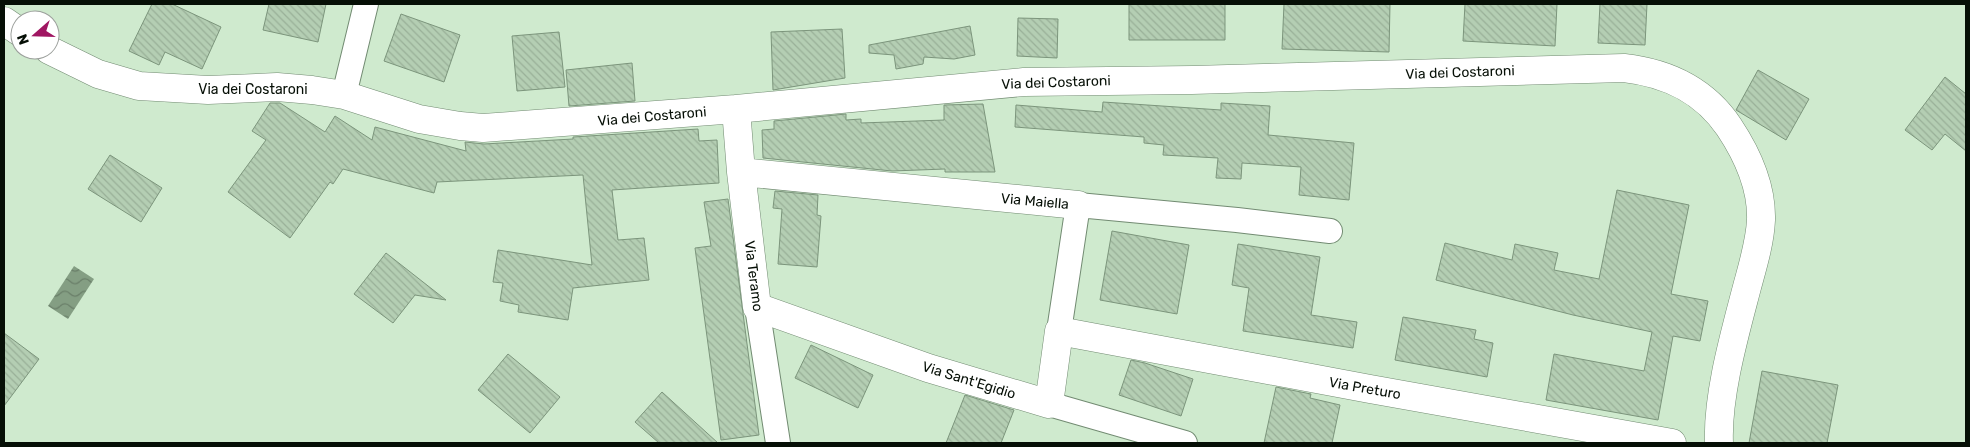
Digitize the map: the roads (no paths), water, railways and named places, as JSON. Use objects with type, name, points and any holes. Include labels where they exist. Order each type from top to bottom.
[{"type":"street","points":[[344,95],[366,4]]},
{"type":"street","name":"Via dei Costaroni","points":[[60,55],[98,74],[138,86],[208,90],[277,87],[312,90],[344,95],[419,119],[483,128],[736,109],[1032,81],[1192,80],[1624,68],[1654,72],[1682,84],[1698,94],[1726,122],[1744,152],[1758,195],[1761,218],[1758,244],[1735,335],[1721,408],[1720,443]]},
{"type":"street","name":"Via Teramo","points":[[736,109],[741,172],[757,307],[778,443]]},
{"type":"street","name":"Via Maiella","points":[[741,172],[1236,220],[1330,232]]},
{"type":"street","points":[[1049,404],[1078,206]]},
{"type":"street","name":"Via Sant'Egidio","points":[[757,307],[928,368],[1184,443]]},
{"type":"street","name":"Via Preturo","points":[[1059,331],[1672,443]]},
{"type":"water","points":[[74,266],[94,279],[68,319],[48,306]]}]
